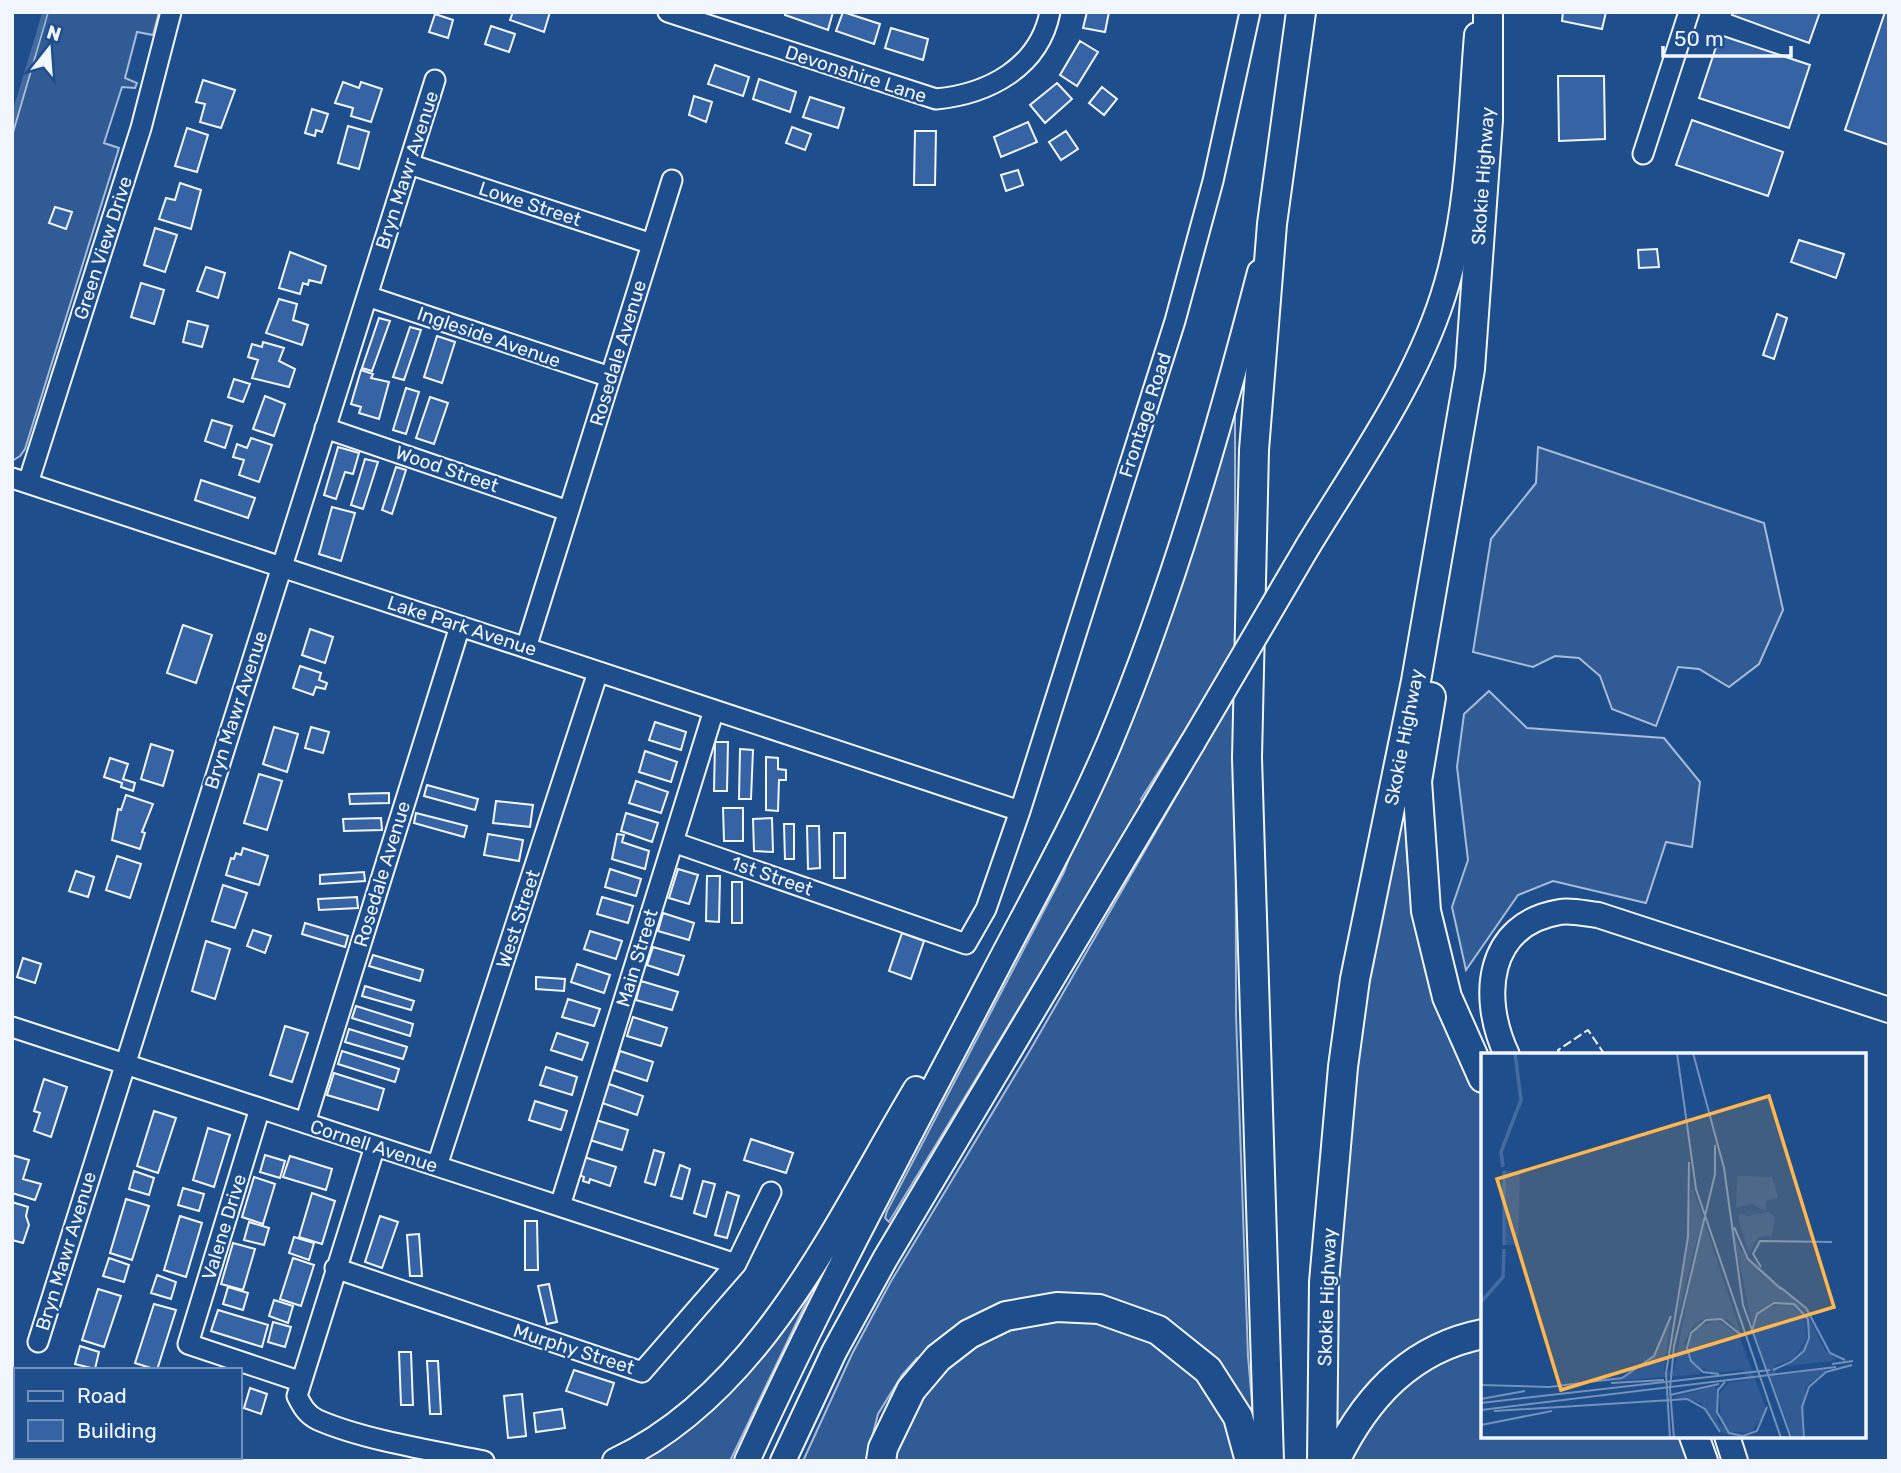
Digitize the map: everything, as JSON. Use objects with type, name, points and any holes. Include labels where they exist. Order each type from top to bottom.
[{"type":"highway","points":[[1269,1461],[1247,758],[1254,450],[1272,224],[1301,12]]},
{"type":"highway","name":"Skokie Highway","points":[[1322,1461],[1324,1282],[1342,1068],[1355,979],[1416,681],[1470,369],[1488,120],[1488,12]]},
{"type":"highway","points":[[1470,369],[1463,506],[1417,781],[1426,911],[1447,997],[1481,1074]]},
{"type":"highway","points":[[881,1461],[883,1448],[911,1390],[938,1358],[968,1334],[1006,1316],[1058,1307],[1099,1309],[1158,1329],[1208,1370],[1238,1418],[1250,1461]]},
{"type":"highway","points":[[1335,1461],[1359,1415],[1400,1372],[1436,1348],[1481,1335]]},
{"type":"highway","points":[[1695,1438],[1703,1461]]},
{"type":"main road","points":[[783,1461],[834,1352],[885,1259],[1401,392],[1425,345],[1447,283],[1461,214],[1479,12]]},
{"type":"main road","points":[[747,1461],[834,1277],[1073,821],[1109,743],[1172,568],[1231,384],[1272,224]]},
{"type":"main road","points":[[1506,1053],[1493,1021],[1491,980],[1506,941],[1528,922],[1561,912],[1598,915],[1889,1010]]},
{"type":"main road","points":[[615,1461],[659,1434],[711,1394],[753,1352],[784,1311],[937,1053],[979,1001]]},
{"type":"main road","points":[[1728,1438],[1735,1461]]},
{"type":"street","name":"Green View Drive","points":[[20,480],[141,128],[171,12]]},
{"type":"street","name":"Devonshire Lane","points":[[668,12],[936,99],[979,92],[1005,78],[1035,51],[1048,25],[1050,12]]},
{"type":"street","name":"Frontage Road","points":[[870,911],[966,943],[986,909],[1020,811],[1175,321],[1213,181],[1250,12]]},
{"type":"street","points":[[1643,154],[1689,12]]},
{"type":"street","name":"Bryn Mawr Avenue","points":[[38,1342],[435,80]]},
{"type":"street","name":"Lowe Street","points":[[409,164],[652,244]]},
{"type":"street","name":"Rosedale Avenue","points":[[526,648],[672,180]]},
{"type":"street","name":"Ingleside Avenue","points":[[367,296],[610,377]]},
{"type":"street","name":"Wood Street","points":[[325,428],[568,511]]},
{"type":"street","name":"Lake Park Avenue","points":[[20,480],[1020,811]]},
{"type":"street","name":"Rosedale Avenue","points":[[305,1123],[460,626]]},
{"type":"street","name":"West Street","points":[[438,1166],[598,671]]},
{"type":"street","name":"Main Street","points":[[559,1206],[714,710]]},
{"type":"street","name":"1st Street","points":[[673,842],[870,911]]},
{"type":"street","name":"Cornell Avenue","points":[[12,1027],[736,1264]]},
{"type":"street","name":"Valene Drive","points":[[260,1108],[190,1345],[299,1381]]},
{"type":"street","points":[[374,1146],[299,1381],[297,1396],[317,1419],[402,1444],[484,1461]]},
{"type":"street","name":"Murphy Street","points":[[335,1268],[642,1372],[736,1264],[771,1192]]},
{"type":"shaded area","points":[[48,12],[159,12],[153,35],[137,32],[125,78],[137,83],[135,88],[122,87],[104,143],[119,148],[25,449],[12,461],[12,136]]},
{"type":"shaded area","points":[[1235,416],[1236,1015],[1248,1356],[1257,1461],[1238,1399],[1092,1299],[921,1361],[917,1358],[902,1375],[878,1414],[866,1461],[803,1461],[852,1354],[890,1283],[1029,1052],[1193,767],[1191,721],[1141,799],[1143,804],[889,1222],[885,1218],[887,1211],[1064,872],[1221,441]]},
{"type":"shaded area","points":[[1538,447],[1764,523],[1783,610],[1759,664],[1729,687],[1699,669],[1678,667],[1656,726],[1612,709],[1600,676],[1579,658],[1555,656],[1533,667],[1473,652],[1491,539],[1536,483]]},
{"type":"shaded area","points":[[1489,691],[1527,728],[1664,738],[1700,782],[1692,847],[1666,842],[1646,903],[1553,881],[1518,895],[1466,970],[1452,907],[1468,860],[1457,767],[1464,714]]},
{"type":"shaded area","points":[[1404,779],[1407,858],[1415,921],[1426,973],[1448,1030],[1481,1094],[1481,1323],[1337,1429],[1332,1352],[1357,1029]]},
{"type":"shaded area","points":[[829,1255],[730,1461],[629,1461],[662,1441]]},
{"type":"shaded area","points":[[1080,1314],[1172,1349],[1223,1409],[1240,1461],[888,1461],[918,1390],[997,1326]]},
{"type":"shaded area","points":[[1481,1340],[1481,1438],[1682,1438],[1690,1461],[1348,1461],[1392,1389]]},
{"type":"building","points":[[513,12],[550,12],[544,32],[510,20]]},
{"type":"building","points":[[785,12],[833,12],[828,30],[785,15]]},
{"type":"building","points":[[843,12],[880,24],[874,44],[836,31]]},
{"type":"building","points":[[1087,12],[1109,12],[1105,32],[1083,28]]},
{"type":"building","points":[[1563,12],[1606,12],[1602,29],[1562,21]]},
{"type":"building","points":[[1733,12],[1820,12],[1809,43],[1732,15]]},
{"type":"building","points":[[1885,12],[1889,12],[1889,145],[1845,130]]},
{"type":"building","points":[[435,14],[453,20],[448,38],[429,32]]},
{"type":"building","points":[[491,26],[515,34],[509,52],[485,44]]},
{"type":"building","points":[[891,28],[928,39],[923,60],[885,48]]},
{"type":"building","points":[[1720,35],[1810,65],[1789,128],[1699,98]]},
{"type":"building","points":[[1080,41],[1098,52],[1077,86],[1060,75]]},
{"type":"building","points":[[715,65],[749,77],[743,96],[708,84]]},
{"type":"building","points":[[1558,76],[1604,76],[1605,139],[1559,141]]},
{"type":"building","points":[[759,79],[796,92],[790,112],[753,99]]},
{"type":"building","points":[[203,80],[235,90],[221,128],[200,122],[205,104],[196,102]]},
{"type":"building","points":[[343,82],[359,88],[361,82],[382,89],[371,122],[351,116],[353,108],[335,103]]},
{"type":"building","points":[[1057,83],[1072,99],[1045,123],[1030,105]]},
{"type":"building","points":[[1102,87],[1117,99],[1104,115],[1089,103]]},
{"type":"building","points":[[694,96],[712,102],[706,122],[689,115]]},
{"type":"building","points":[[810,97],[844,108],[838,128],[803,117]]},
{"type":"building","points":[[312,109],[328,114],[322,132],[316,130],[315,136],[305,133]]},
{"type":"building","points":[[1692,120],[1783,152],[1768,196],[1676,165]]},
{"type":"building","points":[[1028,122],[1037,142],[1001,157],[994,137]]},
{"type":"building","points":[[348,126],[369,132],[359,169],[338,163]]},
{"type":"building","points":[[792,127],[811,134],[805,150],[786,143]]},
{"type":"building","points":[[187,128],[208,135],[197,172],[175,166]]},
{"type":"building","points":[[915,131],[936,131],[935,185],[914,185]]},
{"type":"building","points":[[1066,131],[1078,149],[1061,160],[1049,142]]},
{"type":"building","points":[[1018,170],[1023,185],[1006,191],[1001,175]]},
{"type":"building","points":[[180,183],[201,190],[191,229],[159,219],[166,198],[175,200]]},
{"type":"building","points":[[55,207],[72,212],[66,229],[49,223]]},
{"type":"building","points":[[155,228],[177,235],[165,272],[144,265]]},
{"type":"building","points":[[1799,240],[1844,254],[1836,278],[1791,262]]},
{"type":"building","points":[[1657,249],[1659,267],[1639,268],[1638,250]]},
{"type":"building","points":[[290,252],[326,266],[321,283],[309,280],[308,285],[303,283],[300,294],[279,288]]},
{"type":"building","points":[[206,267],[225,273],[218,298],[197,291]]},
{"type":"building","points":[[141,283],[164,290],[154,324],[131,317]]},
{"type":"building","points":[[279,299],[297,304],[293,320],[308,325],[302,345],[266,333]]},
{"type":"building","points":[[1777,314],[1787,318],[1774,359],[1763,355]]},
{"type":"building","points":[[379,318],[390,321],[372,371],[362,368]]},
{"type":"building","points":[[188,321],[208,326],[202,347],[183,342]]},
{"type":"building","points":[[410,327],[421,330],[404,380],[393,377]]},
{"type":"building","points":[[437,336],[455,342],[442,383],[424,377]]},
{"type":"building","points":[[263,342],[284,348],[279,361],[295,369],[289,387],[252,378],[258,360],[248,357],[252,344],[262,347]]},
{"type":"building","points":[[361,370],[373,374],[371,378],[389,382],[379,419],[359,413],[361,407],[351,404]]},
{"type":"building","points":[[234,379],[250,384],[243,402],[228,397]]},
{"type":"building","points":[[406,388],[419,392],[406,434],[393,430]]},
{"type":"building","points":[[265,396],[285,404],[274,436],[253,429]]},
{"type":"building","points":[[430,397],[448,403],[434,444],[416,438]]},
{"type":"building","points":[[212,420],[232,426],[225,448],[205,441]]},
{"type":"building","points":[[251,438],[272,445],[259,482],[239,475],[244,460],[233,457],[237,444],[247,448]]},
{"type":"building","points":[[338,447],[359,453],[353,474],[345,472],[336,499],[324,495]]},
{"type":"building","points":[[365,459],[378,462],[363,509],[351,505]]},
{"type":"building","points":[[396,467],[406,470],[392,514],[382,510]]},
{"type":"building","points":[[201,480],[255,498],[248,518],[195,500]]},
{"type":"building","points":[[332,507],[355,513],[341,561],[319,554]]},
{"type":"building","points":[[183,625],[212,635],[196,683],[167,673]]},
{"type":"building","points":[[310,629],[333,637],[325,663],[302,655]]},
{"type":"building","points":[[300,666],[321,673],[319,680],[327,683],[325,689],[316,687],[313,695],[293,688]]},
{"type":"building","points":[[655,722],[686,732],[681,750],[649,740]]},
{"type":"building","points":[[274,727],[298,734],[287,772],[263,764]]},
{"type":"building","points":[[311,727],[329,732],[323,753],[305,748]]},
{"type":"building","points":[[715,742],[728,742],[727,791],[714,791]]},
{"type":"building","points":[[151,744],[173,751],[163,786],[141,779]]},
{"type":"building","points":[[740,749],[753,750],[751,799],[739,799]]},
{"type":"building","points":[[645,751],[677,762],[671,782],[639,772]]},
{"type":"building","points":[[766,757],[778,758],[778,769],[786,770],[786,780],[779,780],[778,811],[766,810]]},
{"type":"building","points":[[110,758],[128,764],[123,779],[135,783],[133,791],[121,787],[122,783],[104,777]]},
{"type":"building","points":[[259,774],[282,781],[267,830],[244,823]]},
{"type":"building","points":[[636,781],[668,792],[661,813],[629,803]]},
{"type":"building","points":[[427,785],[478,799],[475,810],[424,796]]},
{"type":"building","points":[[389,793],[389,803],[350,804],[349,794]]},
{"type":"building","points":[[126,795],[153,804],[142,832],[145,833],[140,849],[112,840],[118,809],[121,810]]},
{"type":"building","points":[[496,801],[533,805],[530,827],[493,823]]},
{"type":"building","points":[[723,808],[743,808],[743,841],[724,841]]},
{"type":"building","points":[[416,813],[467,826],[464,837],[414,823]]},
{"type":"building","points":[[626,813],[658,823],[652,842],[621,831]]},
{"type":"building","points":[[381,818],[382,830],[344,831],[343,819]]},
{"type":"building","points":[[772,818],[773,852],[754,851],[753,819]]},
{"type":"building","points":[[784,824],[794,824],[794,859],[785,859]]},
{"type":"building","points":[[807,826],[819,826],[820,868],[808,869]]},
{"type":"building","points":[[834,833],[845,833],[845,878],[834,878]]},
{"type":"building","points":[[488,834],[523,840],[519,861],[484,855]]},
{"type":"building","points":[[617,834],[624,835],[622,842],[649,851],[645,869],[612,859]]},
{"type":"building","points":[[243,848],[268,856],[259,885],[226,875],[231,858],[234,859],[236,853],[241,855]]},
{"type":"building","points":[[117,856],[141,864],[130,898],[106,890]]},
{"type":"building","points":[[610,869],[641,879],[636,896],[605,887]]},
{"type":"building","points":[[678,869],[698,875],[689,904],[669,898]]},
{"type":"building","points":[[76,871],[94,877],[88,897],[69,891]]},
{"type":"building","points":[[364,872],[365,881],[320,884],[320,875]]},
{"type":"building","points":[[707,876],[720,876],[719,922],[706,921]]},
{"type":"building","points":[[732,882],[742,882],[742,923],[732,923]]},
{"type":"building","points":[[223,885],[247,893],[235,928],[212,921]]},
{"type":"building","points":[[357,897],[358,908],[319,910],[318,899]]},
{"type":"building","points":[[602,897],[633,906],[628,923],[597,914]]},
{"type":"building","points":[[663,913],[694,923],[689,940],[658,931]]},
{"type":"building","points":[[305,923],[348,936],[345,947],[302,934]]},
{"type":"building","points":[[253,930],[271,936],[265,953],[247,946]]},
{"type":"building","points":[[590,931],[622,941],[616,959],[584,949]]},
{"type":"building","points":[[902,933],[924,941],[911,979],[889,971]]},
{"type":"building","points":[[206,941],[230,949],[215,999],[192,991]]},
{"type":"building","points":[[653,947],[684,956],[678,975],[647,965]]},
{"type":"building","points":[[373,955],[423,970],[420,981],[369,966]]},
{"type":"building","points":[[23,958],[41,964],[35,983],[17,977]]},
{"type":"building","points":[[577,964],[610,975],[604,993],[571,982]]},
{"type":"building","points":[[536,977],[565,979],[564,991],[536,989]]},
{"type":"building","points":[[641,981],[678,992],[672,1010],[636,1000]]},
{"type":"building","points":[[365,986],[414,1001],[411,1010],[362,996]]},
{"type":"building","points":[[568,999],[600,1009],[594,1026],[562,1017]]},
{"type":"building","points":[[356,1006],[413,1024],[410,1036],[352,1018]]},
{"type":"building","points":[[633,1017],[667,1028],[661,1046],[627,1036]]},
{"type":"building","points":[[285,1026],[308,1033],[292,1082],[270,1075]]},
{"type":"building","points":[[349,1029],[407,1047],[403,1059],[345,1042]]},
{"type":"building","points":[[557,1033],[588,1043],[582,1060],[551,1050]]},
{"type":"building","points":[[342,1051],[399,1069],[395,1082],[338,1064]]},
{"type":"building","points":[[620,1051],[653,1062],[647,1081],[614,1070]]},
{"type":"building","points":[[546,1067],[577,1077],[572,1095],[540,1085]]},
{"type":"building","points":[[334,1073],[384,1089],[378,1110],[327,1095]]},
{"type":"building","points":[[44,1079],[67,1087],[51,1137],[34,1131],[40,1113],[34,1111]]},
{"type":"building","points":[[609,1084],[643,1096],[637,1115],[602,1103]]},
{"type":"building","points":[[535,1101],[567,1111],[561,1130],[529,1120]]},
{"type":"building","points":[[154,1111],[176,1118],[158,1173],[137,1166]]},
{"type":"building","points":[[596,1120],[628,1130],[622,1150],[590,1140]]},
{"type":"building","points":[[208,1128],[230,1135],[214,1187],[193,1180]]},
{"type":"building","points":[[751,1139],[793,1153],[786,1173],[744,1160]]},
{"type":"building","points":[[654,1150],[664,1153],[655,1185],[645,1182]]},
{"type":"building","points":[[12,1155],[29,1160],[23,1179],[41,1184],[35,1200],[12,1193]]},
{"type":"building","points":[[265,1155],[285,1161],[280,1178],[260,1172]]},
{"type":"building","points":[[290,1156],[332,1169],[326,1190],[283,1177]]},
{"type":"building","points":[[584,1157],[616,1167],[610,1186],[590,1179],[589,1183],[583,1181],[584,1177],[579,1175]]},
{"type":"building","points":[[680,1165],[690,1169],[682,1199],[671,1196]]},
{"type":"building","points":[[134,1171],[154,1178],[149,1195],[129,1189]]},
{"type":"building","points":[[254,1177],[275,1184],[263,1224],[242,1217]]},
{"type":"building","points":[[703,1181],[715,1184],[706,1217],[694,1213]]},
{"type":"building","points":[[183,1188],[204,1194],[199,1211],[178,1205]]},
{"type":"building","points":[[727,1192],[739,1196],[727,1238],[715,1235]]},
{"type":"building","points":[[312,1193],[335,1201],[322,1244],[299,1237]]},
{"type":"building","points":[[126,1199],[149,1206],[132,1260],[110,1253]]},
{"type":"building","points":[[12,1202],[28,1207],[26,1216],[29,1225],[23,1243],[12,1240]]},
{"type":"building","points":[[180,1216],[202,1223],[186,1277],[164,1270]]},
{"type":"building","points":[[380,1216],[398,1222],[382,1268],[365,1262]]},
{"type":"building","points":[[525,1221],[537,1221],[538,1270],[525,1270]]},
{"type":"building","points":[[249,1222],[269,1228],[264,1245],[244,1240]]},
{"type":"building","points":[[419,1234],[422,1276],[410,1276],[407,1235]]},
{"type":"building","points":[[294,1237],[314,1243],[309,1260],[289,1253]]},
{"type":"building","points":[[233,1243],[255,1249],[243,1290],[221,1284]]},
{"type":"building","points":[[109,1258],[129,1265],[124,1282],[103,1276]]},
{"type":"building","points":[[293,1258],[314,1265],[301,1306],[280,1299]]},
{"type":"building","points":[[157,1275],[176,1282],[171,1299],[151,1293]]},
{"type":"building","points":[[549,1284],[557,1322],[547,1324],[538,1286]]},
{"type":"building","points":[[228,1287],[248,1293],[243,1310],[223,1304]]},
{"type":"building","points":[[98,1289],[121,1296],[104,1347],[82,1340]]},
{"type":"building","points":[[274,1300],[293,1306],[288,1323],[269,1316]]},
{"type":"building","points":[[154,1304],[176,1310],[158,1368],[135,1363]]},
{"type":"building","points":[[218,1310],[268,1325],[262,1347],[211,1331]]},
{"type":"building","points":[[273,1322],[291,1327],[285,1347],[268,1342]]},
{"type":"building","points":[[80,1346],[99,1352],[95,1368],[75,1364]]},
{"type":"building","points":[[399,1352],[411,1352],[413,1405],[401,1405]]},
{"type":"building","points":[[427,1361],[438,1361],[441,1414],[430,1414]]},
{"type":"building","points":[[574,1370],[614,1383],[607,1405],[566,1391]]},
{"type":"building","points":[[250,1388],[267,1394],[261,1414],[244,1408]]},
{"type":"building","points":[[522,1394],[526,1436],[508,1438],[504,1396]]},
{"type":"building","points":[[562,1409],[565,1428],[536,1432],[534,1413]]},
{"type":"waterway","points":[[12,122],[45,12]]},
{"type":"fence","points":[[1560,1053],[1558,1050],[1588,1030],[1604,1053]]}]
